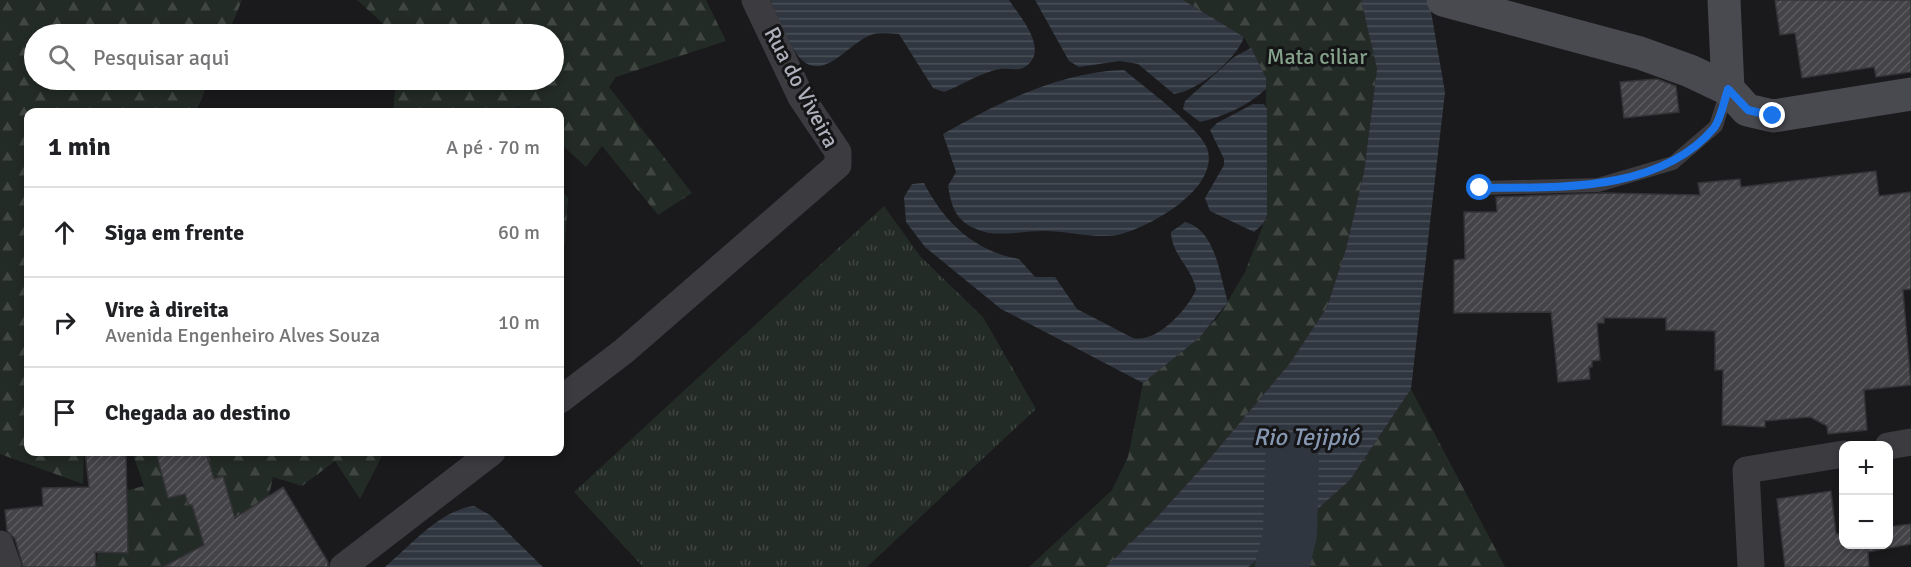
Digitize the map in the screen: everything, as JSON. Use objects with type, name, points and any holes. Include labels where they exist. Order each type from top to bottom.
[{"type":"main road","points":[[1443,0],[1640,53],[1690,71],[1728,89],[1748,110],[1773,116],[1911,94]]},
{"type":"main road","points":[[1724,0],[1728,89]]},
{"type":"street","name":"Rua do Viveira","points":[[564,397],[624,351],[840,161],[838,152],[801,97],[755,0]]},
{"type":"street","points":[[1893,445],[1911,442]]},
{"type":"street","points":[[1751,567],[1746,470],[1839,455]]},
{"type":"street","points":[[343,567],[487,456]]},
{"type":"street","points":[[0,544],[8,567]]},
{"type":"lane","points":[[1480,188],[1598,185],[1673,163],[1716,126],[1728,89]]},
{"type":"green space","points":[[0,0],[242,0],[232,24],[24,24],[24,90],[205,90],[198,108],[24,108],[24,456],[84,456],[83,484],[0,454]]},
{"type":"green space","points":[[357,0],[706,0],[726,41],[616,77],[609,87],[692,193],[658,215],[602,146],[586,167],[564,147],[564,108],[520,108],[518,106],[517,108],[393,108],[395,90],[564,90],[564,24],[383,24]]},
{"type":"green space","name":"Mata ciliar","points":[[1183,0],[1361,0],[1377,69],[1364,172],[1346,249],[1327,307],[1290,363],[1159,515],[1106,567],[1029,567],[1112,490],[1128,457],[1143,383],[1199,337],[1219,316],[1245,272],[1267,215],[1266,78],[1244,37]]},
{"type":"green space","points":[[564,192],[568,198],[564,246]]},
{"type":"green space","points":[[884,206],[920,256],[983,317],[1036,409],[867,567],[643,567],[574,492]]},
{"type":"green space","points":[[1411,389],[1505,567],[1248,567],[1290,534],[1350,480]]},
{"type":"green space","points":[[133,456],[382,456],[360,499],[335,461],[302,486],[273,477],[258,546],[161,567],[96,567],[105,496],[144,486]]},
{"type":"water","points":[[770,0],[1009,0],[1031,34],[1035,53],[1031,61],[1023,68],[993,71],[944,92],[933,88],[899,34],[871,35],[829,63],[812,66],[803,61],[793,49]]},
{"type":"water","points":[[1035,0],[1183,0],[1244,37],[1233,55],[1215,73],[1194,87],[1174,94],[1138,64],[1120,61],[1079,67],[1069,61]]},
{"type":"water","name":"Rio Tejipió","points":[[1361,0],[1429,0],[1445,92],[1411,389],[1350,480],[1290,534],[1248,567],[1106,567],[1159,515],[1205,464],[1290,363],[1327,307],[1346,249],[1364,172],[1377,69]]},
{"type":"water","points":[[1251,48],[1266,78],[1266,89],[1235,110],[1200,122],[1183,109],[1185,101],[1234,57]]},
{"type":"water","points":[[1124,70],[1182,118],[1202,139],[1207,148],[1208,163],[1203,177],[1193,191],[1179,204],[1147,224],[1131,231],[1109,236],[1044,231],[989,233],[970,226],[959,217],[952,203],[948,186],[956,172],[943,134],[985,111],[1030,91],[1076,76]]},
{"type":"water","points":[[1253,104],[1264,104],[1267,109],[1267,215],[1263,224],[1254,232],[1210,211],[1205,198],[1224,165],[1224,159],[1210,130],[1217,123]]},
{"type":"water","points":[[924,183],[951,222],[974,242],[1003,255],[1019,259],[1035,277],[1055,277],[1077,309],[1133,338],[1152,336],[1161,331],[1178,316],[1196,290],[1191,275],[1172,240],[1171,232],[1185,222],[1204,234],[1210,244],[1228,302],[1200,337],[1143,383],[1001,309],[925,247],[906,222],[904,197],[912,184]]},
{"type":"water","points":[[474,506],[490,515],[543,567],[385,567],[437,522],[449,514]]},
{"type":"building","points":[[1775,0],[1911,0],[1911,72],[1876,77],[1874,67],[1802,78],[1795,33],[1780,35]]},
{"type":"building","points":[[1657,79],[1676,86],[1679,112],[1624,118],[1620,82]]},
{"type":"building","points":[[1876,171],[1879,196],[1911,192],[1911,289],[1903,290],[1911,385],[1864,390],[1867,430],[1828,434],[1827,426],[1810,417],[1765,421],[1765,427],[1722,425],[1723,370],[1715,370],[1715,331],[1666,330],[1666,318],[1604,318],[1604,323],[1597,323],[1600,360],[1592,361],[1592,367],[1589,367],[1590,379],[1558,382],[1551,312],[1454,313],[1454,260],[1465,259],[1464,212],[1497,212],[1496,197],[1604,193],[1700,195],[1698,183],[1740,179],[1741,187]]},
{"type":"building","points":[[85,456],[126,456],[128,553],[95,552],[96,567],[23,567],[15,539],[7,531],[5,510],[43,506],[42,488],[89,487]]},
{"type":"building","points":[[157,456],[207,456],[214,479],[223,476],[235,518],[283,487],[328,562],[328,567],[163,567],[204,545],[192,505],[188,504],[185,494],[168,498]]},
{"type":"building","points":[[1831,491],[1836,534],[1839,534],[1839,549],[1884,549],[1868,552],[1869,567],[1785,567],[1777,499]]},
{"type":"building","points":[[1911,524],[1911,544],[1893,547],[1893,526]]},
{"type":"waterway","points":[[1282,567],[1290,534],[1292,460]]},
{"type":"route","points":[[1480,188],[1598,185],[1673,163],[1716,126],[1728,89],[1748,110],[1773,116]]}]
